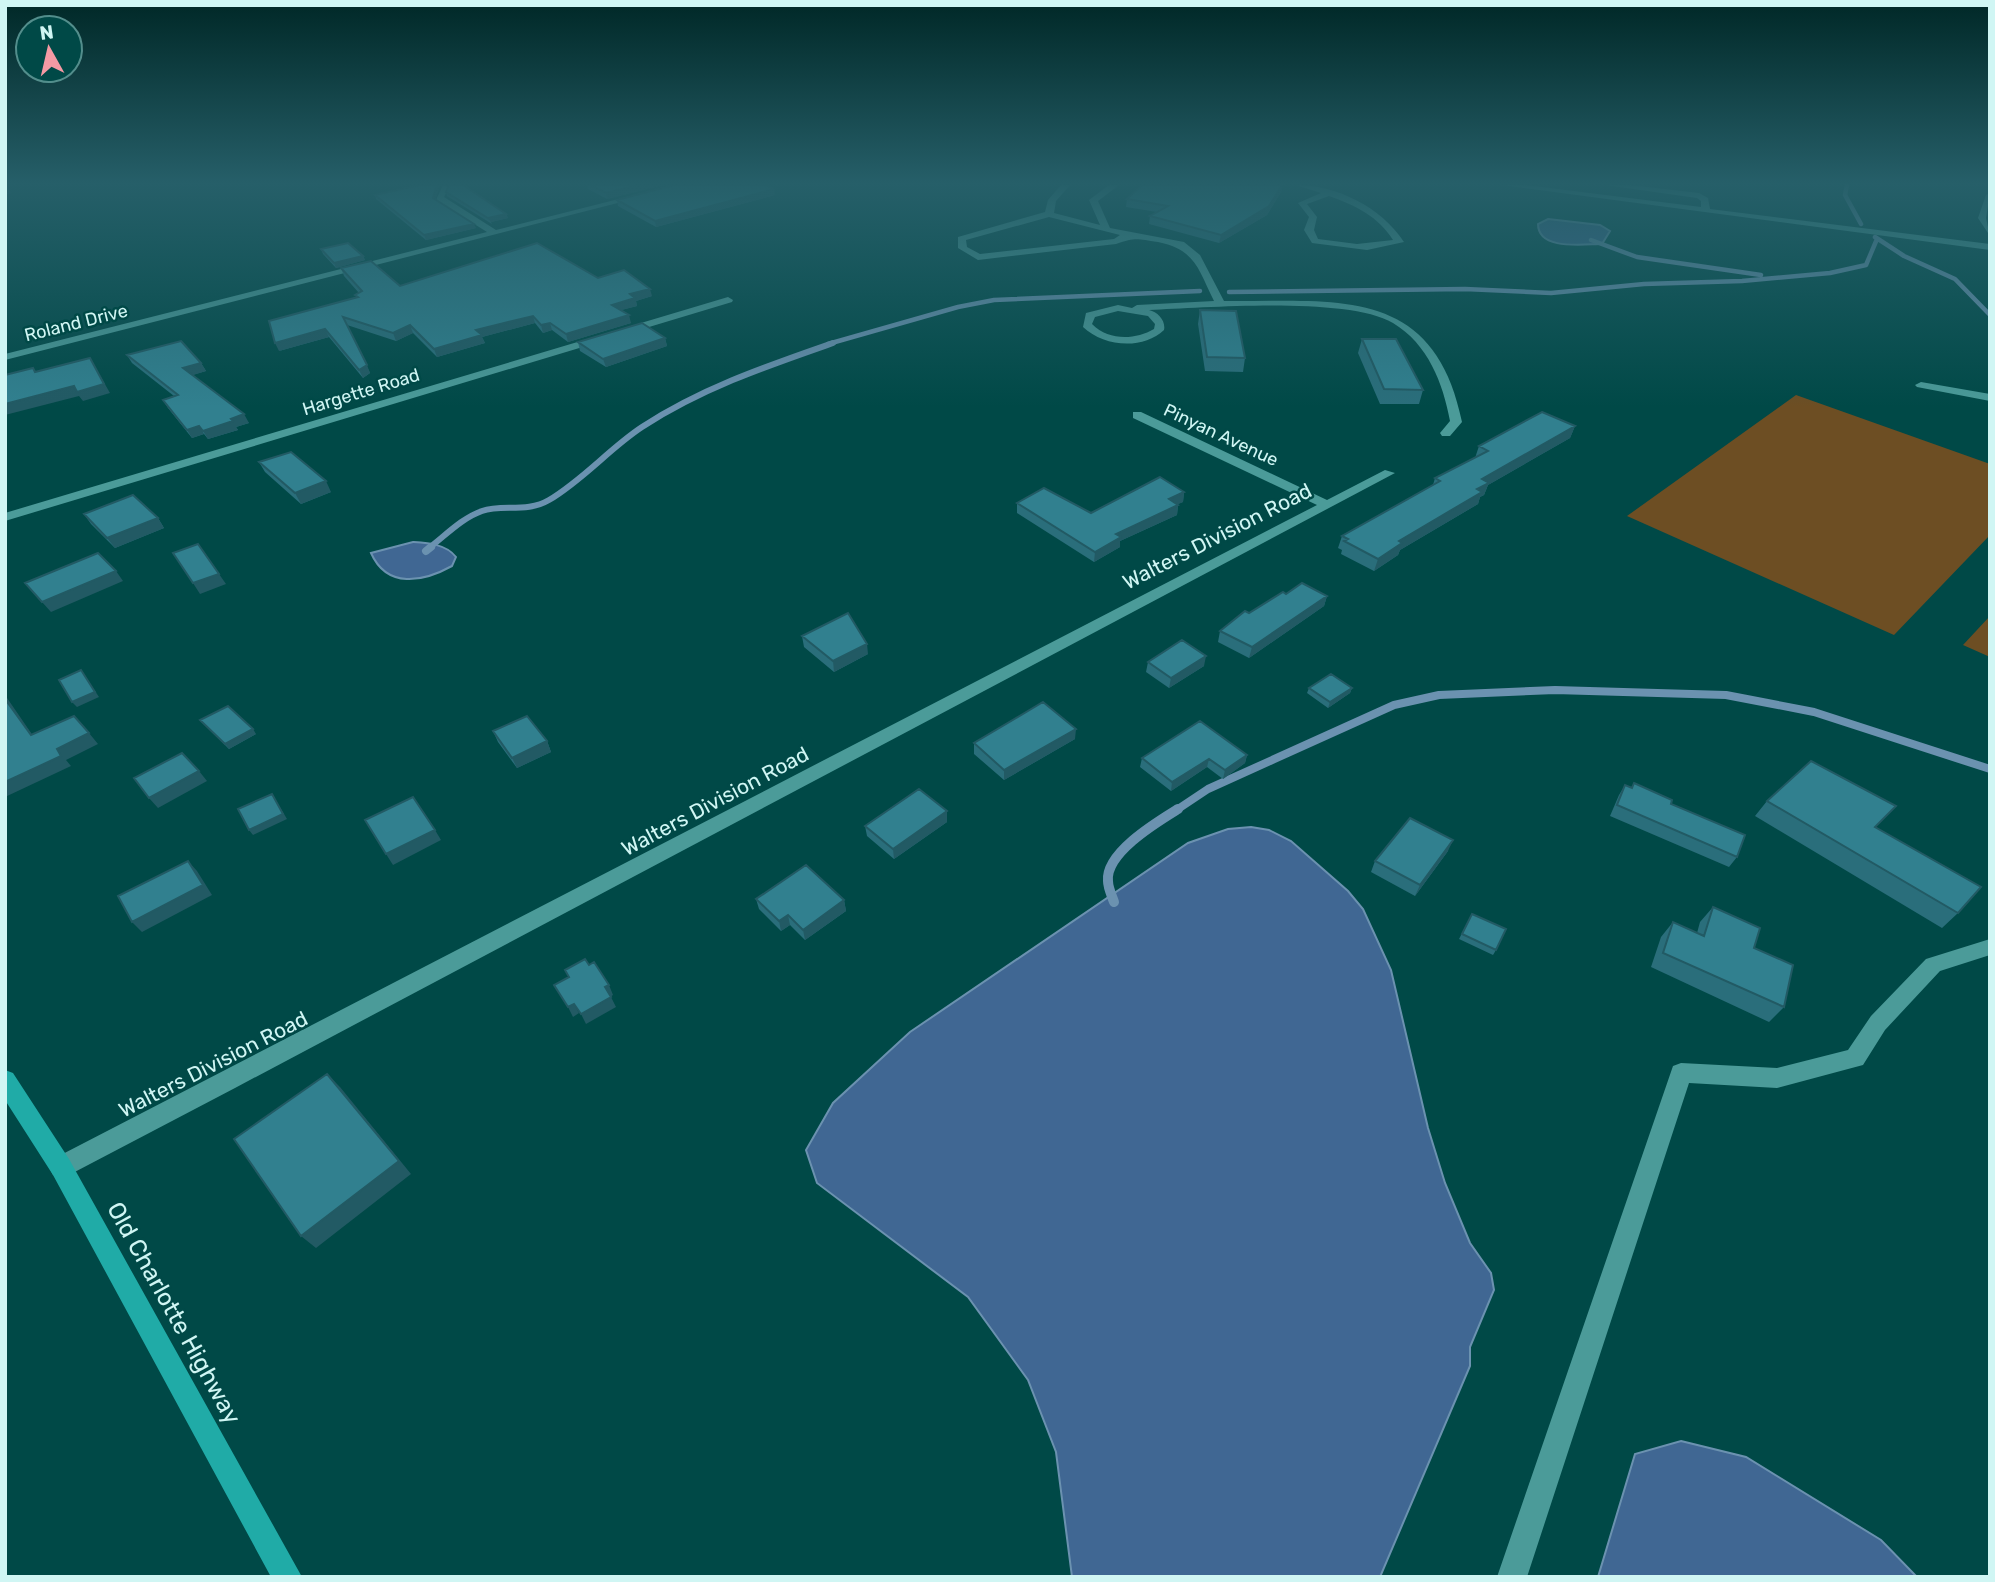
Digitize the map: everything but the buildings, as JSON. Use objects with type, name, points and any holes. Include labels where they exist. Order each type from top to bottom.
[{"type":"main road","name":"Old Charlotte Highway","points":[[5,1080],[61,1167],[287,1577]]},
{"type":"street","name":"Roland Drive","points":[[5,357],[392,259]]},
{"type":"street","points":[[1197,259],[1221,304]]},
{"type":"street","name":"Hargette Road","points":[[5,517],[727,300]]},
{"type":"street","points":[[1129,308],[1151,314],[1160,324],[1159,330],[1144,338],[1119,340],[1097,334],[1087,325],[1090,315],[1097,312],[1129,308],[1221,304],[1353,309],[1394,319],[1419,340],[1438,364],[1453,402],[1456,422],[1446,433]]},
{"type":"street","points":[[1921,386],[1990,398]]},
{"type":"street","name":"Pinyan Avenue","points":[[1138,415],[1328,505]]},
{"type":"street","name":"Walters Division Road","points":[[61,1167],[400,993],[1390,473]]},
{"type":"street","points":[[1512,1577],[1681,1073],[1777,1078],[1855,1058],[1878,1023],[1933,965],[1990,947]]},
{"type":"shaded area","points":[[1796,395],[1990,464],[1990,535],[1894,635],[1627,516]]},
{"type":"shaded area","points":[[1990,616],[1990,657],[1963,645]]},
{"type":"water","points":[[413,542],[447,549],[456,557],[452,566],[429,576],[407,579],[386,572],[371,553]]},
{"type":"water","points":[[1251,827],[1269,830],[1291,841],[1348,891],[1363,909],[1391,970],[1428,1128],[1445,1183],[1470,1243],[1491,1273],[1494,1290],[1470,1347],[1470,1366],[1380,1577],[1072,1577],[1056,1452],[1028,1380],[968,1297],[817,1183],[806,1150],[833,1103],[910,1032],[1188,843],[1228,829]]},
{"type":"water","points":[[1681,1441],[1746,1457],[1881,1540],[1917,1577],[1598,1577],[1635,1454]]},
{"type":"waterway","points":[[1650,259],[1761,275]]},
{"type":"waterway","points":[[1229,292],[1465,289],[1551,293],[1644,284],[1742,281],[1830,273],[1866,265],[1869,259]]},
{"type":"waterway","points":[[1910,259],[1955,279],[1990,315]]},
{"type":"waterway","points":[[828,344],[958,307],[994,300],[1200,291]]},
{"type":"waterway","points":[[429,548],[461,522],[482,511],[532,506],[549,500],[630,435],[711,389],[833,343]]},
{"type":"waterway","points":[[426,551],[431,547]]},
{"type":"waterway","points":[[1178,809],[1208,789],[1394,705],[1439,695],[1555,690],[1726,695],[1814,712],[1990,769]]},
{"type":"waterway","points":[[1114,902],[1108,881],[1109,870],[1115,860],[1134,839],[1178,809]]}]
